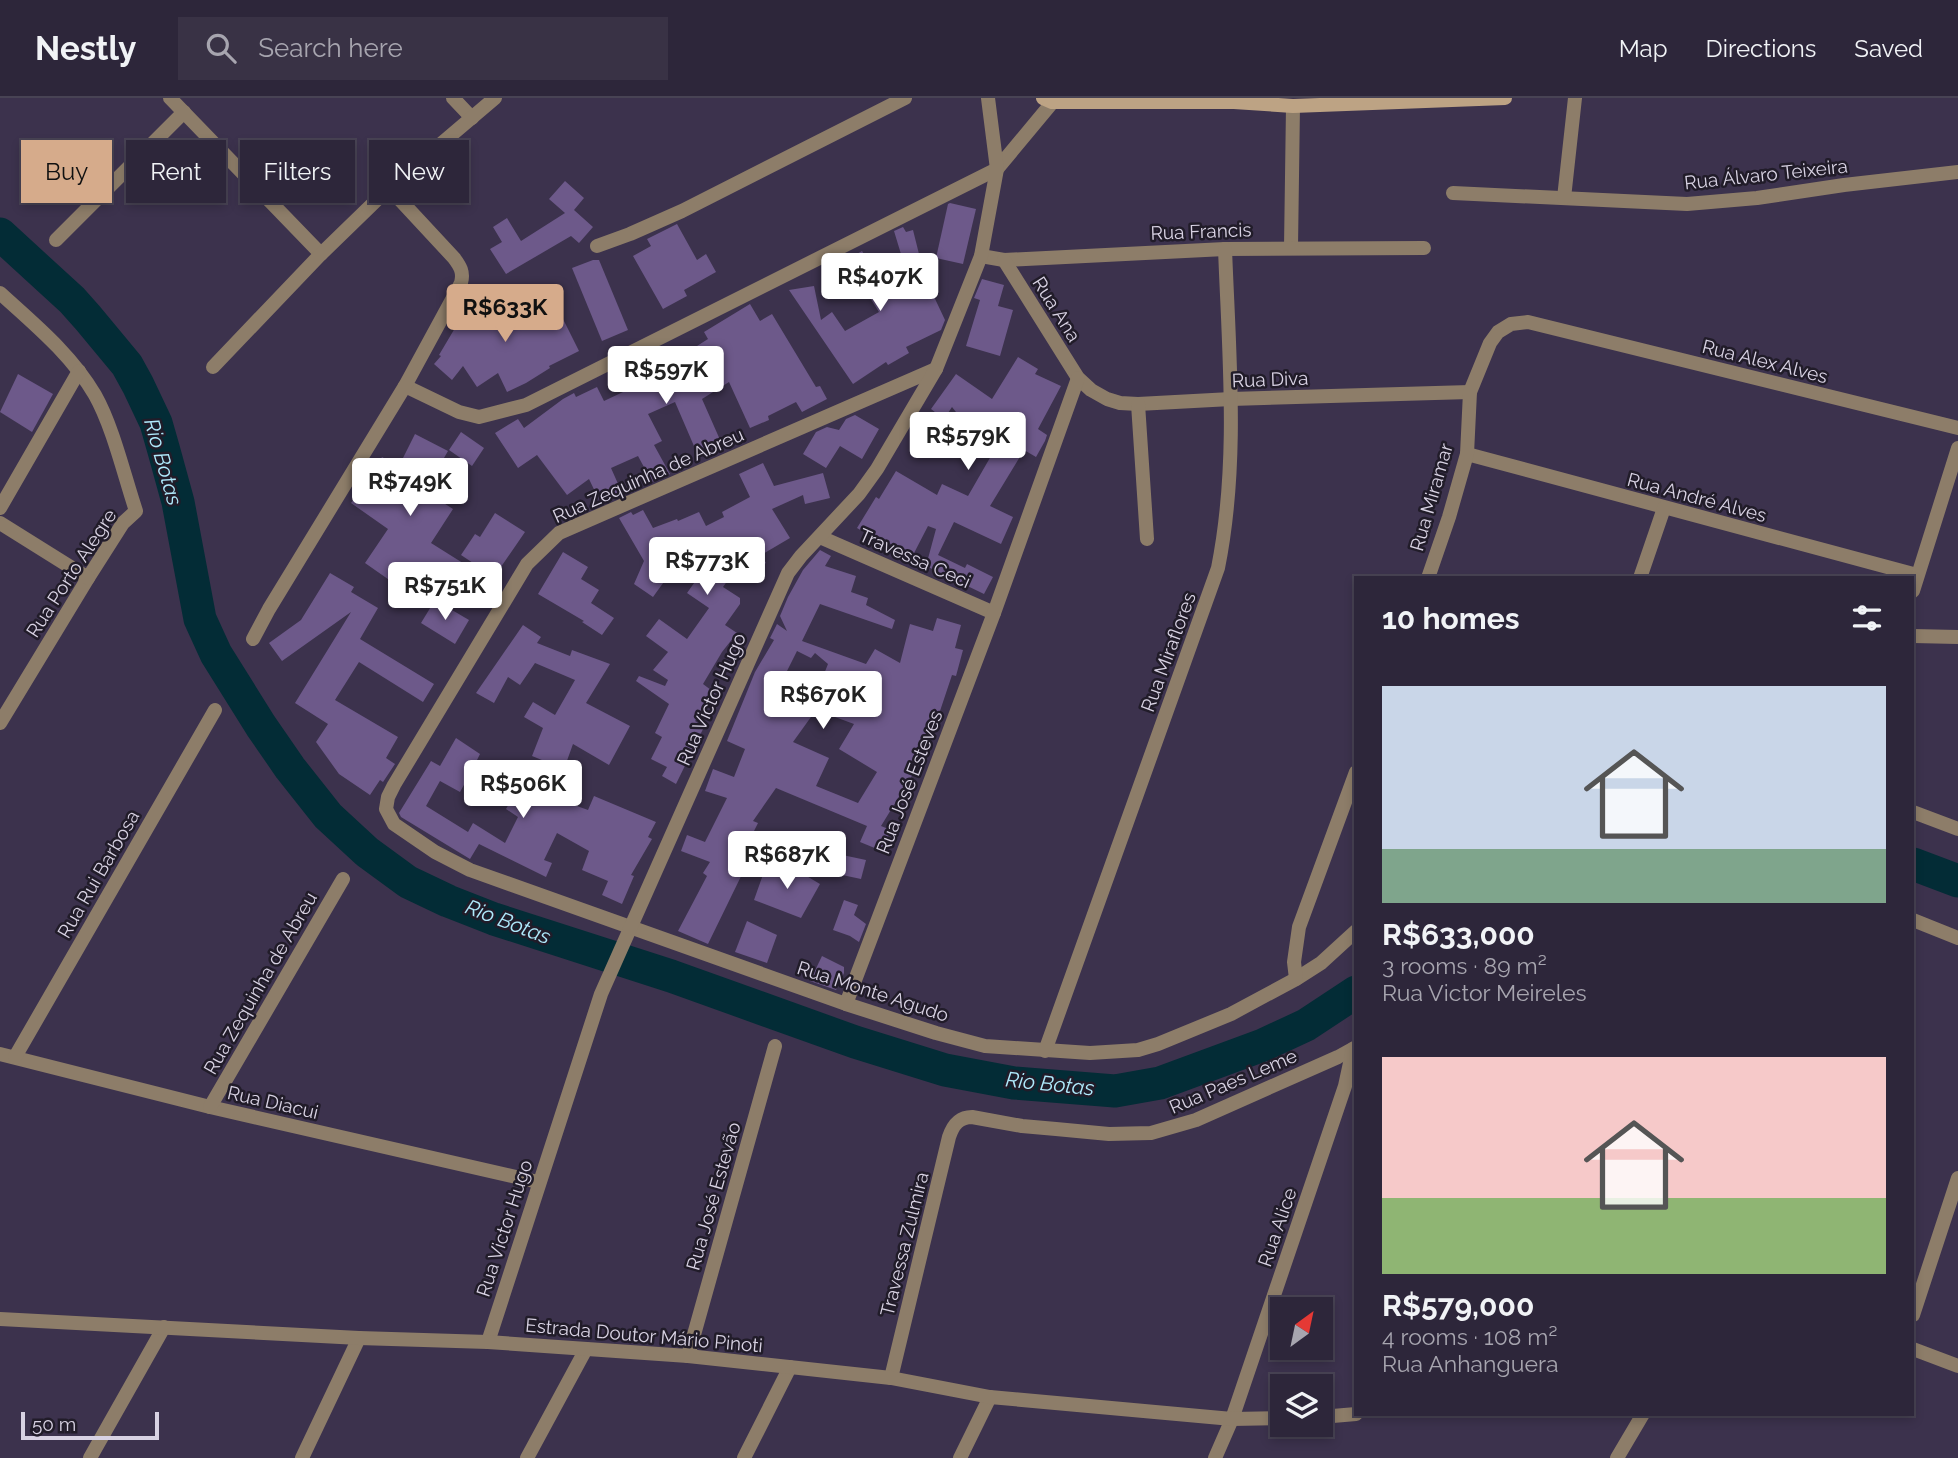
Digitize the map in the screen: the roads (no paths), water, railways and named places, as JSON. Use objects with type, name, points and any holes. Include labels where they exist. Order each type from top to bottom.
[{"type":"main road","points":[[1050,99],[1236,100],[1293,106],[1505,98]]},
{"type":"street","points":[[170,98],[321,254]]},
{"type":"street","points":[[453,98],[472,118]]},
{"type":"street","points":[[446,140],[495,98]]},
{"type":"street","points":[[597,246],[682,211],[905,98]]},
{"type":"street","name":"Rua Victor Hugo","points":[[488,1342],[601,994],[788,573],[859,494],[936,369],[981,256],[997,169],[988,98]]},
{"type":"street","points":[[1564,198],[1575,98]]},
{"type":"street","points":[[405,386],[459,412],[479,417],[526,405],[997,169],[1050,99]]},
{"type":"street","points":[[1291,247],[1293,106]]},
{"type":"street","points":[[56,240],[184,112]]},
{"type":"street","name":"Rua Álvaro Teixeira","points":[[1453,193],[1687,204],[1757,198],[1958,172]]},
{"type":"street","points":[[213,367],[374,203]]},
{"type":"street","points":[[253,639],[405,386],[461,283],[461,267],[403,203]]},
{"type":"street","name":"Rua Francis","points":[[981,256],[1004,260],[1225,248],[1424,248]]},
{"type":"street","name":"Rua Miraflores","points":[[1045,1051],[1218,568],[1226,531],[1229,495],[1231,399],[1225,248]]},
{"type":"street","name":"Rua Ana","points":[[1004,260],[1078,378]]},
{"type":"street","points":[[0,293],[49,338],[79,371],[0,508]]},
{"type":"street","name":"Rua Miramar","points":[[1428,576],[1449,517],[1467,454],[1470,392],[1490,343],[1498,332],[1511,324],[1528,322],[1562,332]]},
{"type":"street","name":"Rua Alex Alves","points":[[1562,332],[1958,428]]},
{"type":"street","name":"Rua Zequinha de Abreu","points":[[386,809],[394,785],[527,565],[559,533],[936,369]]},
{"type":"street","name":"Rua Porto Alegre","points":[[0,723],[88,578],[124,523],[136,511],[108,426],[96,397],[79,371]]},
{"type":"street","name":"Rua Diva","points":[[1078,378],[1107,399],[1138,404],[1470,392]]},
{"type":"street","name":"Rua José Esteves","points":[[846,1004],[994,613],[1078,378]]},
{"type":"street","points":[[1138,404],[1147,539]]},
{"type":"street","points":[[1914,587],[1954,469],[1958,447]]},
{"type":"street","name":"Rua André Alves","points":[[1467,454],[1917,575]]},
{"type":"street","points":[[1641,576],[1664,508]]},
{"type":"street","points":[[0,523],[88,578]]},
{"type":"street","name":"Travessa Ceci","points":[[820,537],[994,613]]},
{"type":"street","points":[[1914,636],[1958,637]]},
{"type":"street","name":"Rua Rui Barbosa","points":[[7,1055],[215,710]]},
{"type":"street","points":[[1296,979],[1295,953],[1299,926],[1354,777]]},
{"type":"street","name":"Rua Monte Agudo","points":[[386,809],[394,824],[407,834],[470,870],[629,932],[675,944],[846,1004],[985,1046],[1090,1053],[1138,1050],[1181,1036],[1231,1014],[1296,979],[1321,963],[1354,933]]},
{"type":"street","points":[[1914,812],[1958,830]]},
{"type":"street","name":"Rua Zequinha de Abreu","points":[[210,1107],[343,879]]},
{"type":"street","points":[[1914,920],[1958,937]]},
{"type":"street","name":"Rua José Estevão","points":[[688,1356],[775,1046]]},
{"type":"street","name":"Rua Paes Leme","points":[[958,1121],[972,1117],[1022,1126],[1109,1133],[1151,1133],[1196,1120],[1354,1048]]},
{"type":"street","name":"Rua Alice","points":[[1215,1458],[1232,1419],[1345,1086],[1354,1052]]},
{"type":"street","name":"Rua Diacui","points":[[7,1055],[210,1107],[538,1182]]},
{"type":"street","name":"Travessa Zulmira","points":[[891,1378],[949,1137],[958,1121]]},
{"type":"street","points":[[1914,1312],[1958,1178]]},
{"type":"street","name":"Estrada Doutor Mário Pinoti","points":[[0,1319],[488,1342],[688,1356],[891,1378],[990,1397],[1232,1419],[1270,1418]]},
{"type":"street","points":[[90,1458],[164,1326]]},
{"type":"street","points":[[302,1458],[359,1338]]},
{"type":"street","points":[[527,1458],[586,1349]]},
{"type":"street","points":[[1914,1349],[1958,1366]]},
{"type":"street","points":[[744,1458],[790,1367]]},
{"type":"street","points":[[960,1458],[990,1397]]},
{"type":"street","points":[[1333,1416],[1354,1414]]},
{"type":"street","points":[[1623,1457],[1642,1416]]},
{"type":"waterway","name":"Rio Botas","points":[[0,234],[72,300],[127,365],[138,385],[156,423],[178,502],[200,619],[216,654],[261,726],[328,816],[367,852],[408,882],[494,919],[671,976],[855,1042],[945,1070],[1014,1083],[1115,1091],[1160,1083],[1263,1045],[1306,1025],[1354,993]]},
{"type":"waterway","name":"Rio Botas","points":[[1914,864],[1958,881]]}]
